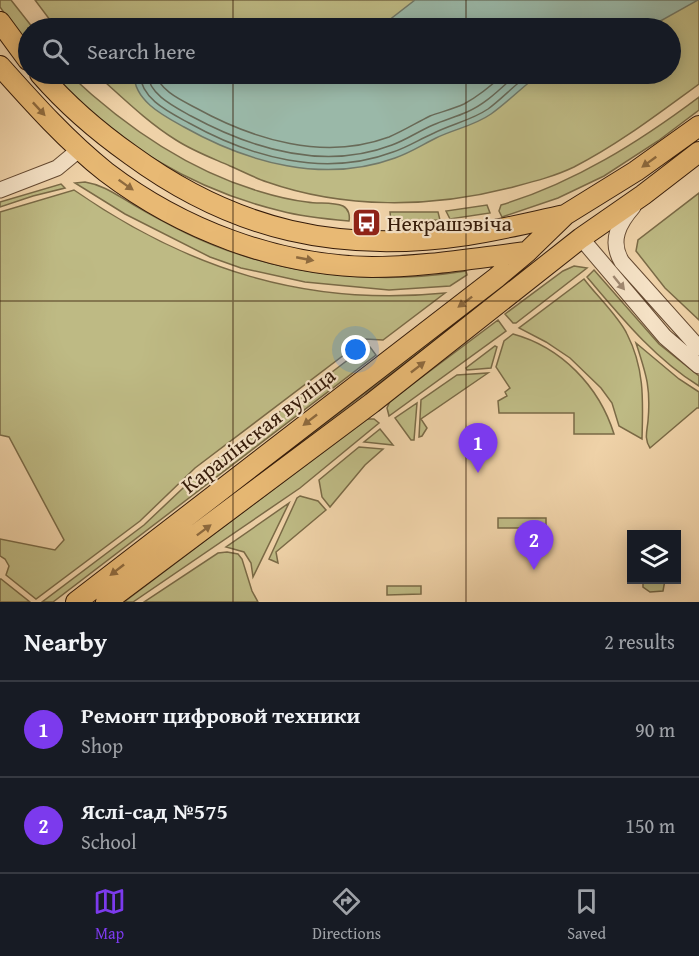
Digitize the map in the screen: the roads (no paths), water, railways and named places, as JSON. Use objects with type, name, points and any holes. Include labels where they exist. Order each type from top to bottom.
[{"type":"main road","points":[[0,21],[18,46]]},
{"type":"main road","points":[[0,66],[51,122],[105,171],[160,207],[219,235],[276,253],[324,263],[370,267],[430,265],[526,252],[581,238],[565,215],[466,236],[416,240],[349,240],[292,233],[237,216],[154,172],[96,130],[74,111],[49,84]]},
{"type":"main road","name":"Каралінская вуліца","points":[[76,602],[496,278],[565,215],[636,171],[699,126]]},
{"type":"main road","points":[[80,149],[96,130]]},
{"type":"main road","name":"Каралінская вуліца","points":[[106,602],[372,403],[581,238],[699,152]]},
{"type":"main road","points":[[487,256],[497,262],[499,267],[496,278]]},
{"type":"main road","points":[[158,538],[172,554]]},
{"type":"street","points":[[0,190],[57,168],[80,149]]},
{"type":"street","points":[[643,195],[620,225],[616,239],[616,252],[622,262],[699,348]]},
{"type":"street","points":[[581,238],[665,337],[699,366]]},
{"type":"water","points":[[415,0],[698,0],[666,18],[392,18]]},
{"type":"water","points":[[135,84],[528,84],[478,122],[443,135],[395,158],[368,166],[341,169],[287,166],[234,151],[168,118],[152,107]]},
{"type":"place","name":"Некрашэвіча","points":[[366,223]]},
{"type":"place","name":"Ремонт цифровой техники","points":[[478,473]]},
{"type":"place","name":"Яслі-сад №575","points":[[534,570]]}]
